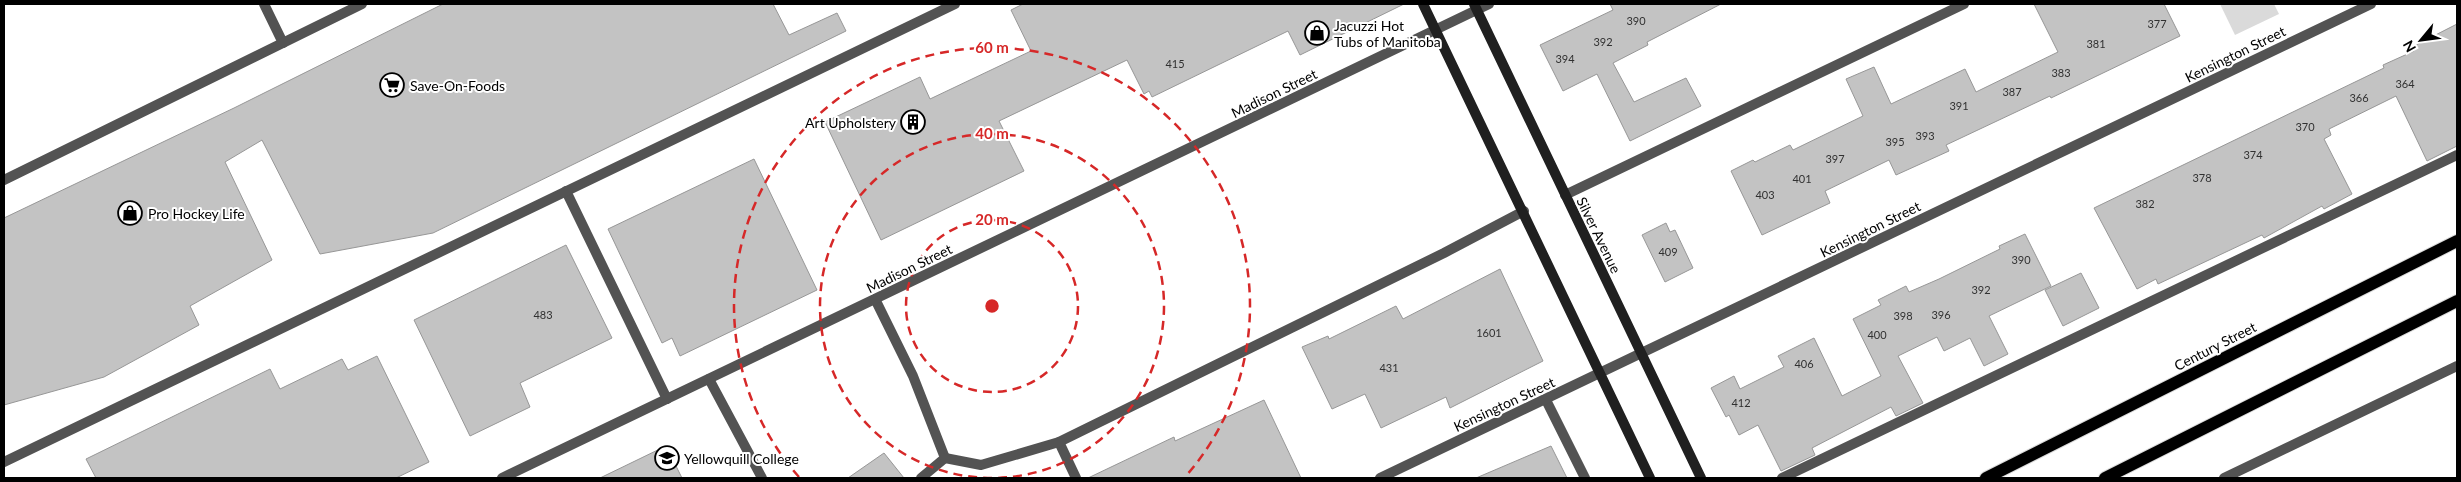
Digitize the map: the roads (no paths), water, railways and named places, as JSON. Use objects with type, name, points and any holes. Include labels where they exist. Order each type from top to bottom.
[{"type":"main road","name":"Century Street","points":[[1986,478],[2457,241]]},
{"type":"main road","points":[[2105,478],[2457,301]]},
{"type":"street","points":[[264,4],[283,43]]},
{"type":"street","points":[[4,180],[362,4]]},
{"type":"street","points":[[4,462],[955,4]]},
{"type":"street","points":[[1423,4],[1650,478]]},
{"type":"street","name":"Madison Street","points":[[502,478],[1436,30],[1475,7],[1489,4]]},
{"type":"street","points":[[1565,195],[1964,4]]},
{"type":"street","name":"Kensington Street","points":[[1380,478],[1601,374],[2371,4]]},
{"type":"street","name":"Silver Avenue","points":[[1475,7],[1701,478]]},
{"type":"street","points":[[1782,478],[2457,155]]},
{"type":"street","points":[[566,191],[667,399]]},
{"type":"street","points":[[945,458],[981,465],[1059,442],[1524,212]]},
{"type":"street","points":[[875,299],[913,376],[945,458]]},
{"type":"street","points":[[2224,478],[2457,366]]},
{"type":"street","points":[[709,379],[762,478]]},
{"type":"street","points":[[1546,400],[1585,478]]},
{"type":"street","points":[[1059,442],[1076,478]]},
{"type":"street","points":[[921,478],[945,458]]},
{"type":"place","name":"Jacuzzi Hot Tubs of Manitoba","points":[[1317,33]]},
{"type":"place","name":"Save-On-Foods","points":[[392,85]]},
{"type":"place","name":"Art Upholstery","points":[[913,122]]},
{"type":"place","name":"Pro Hockey Life","points":[[130,213]]},
{"type":"place","name":"Yellowquill College","points":[[667,458]]}]
